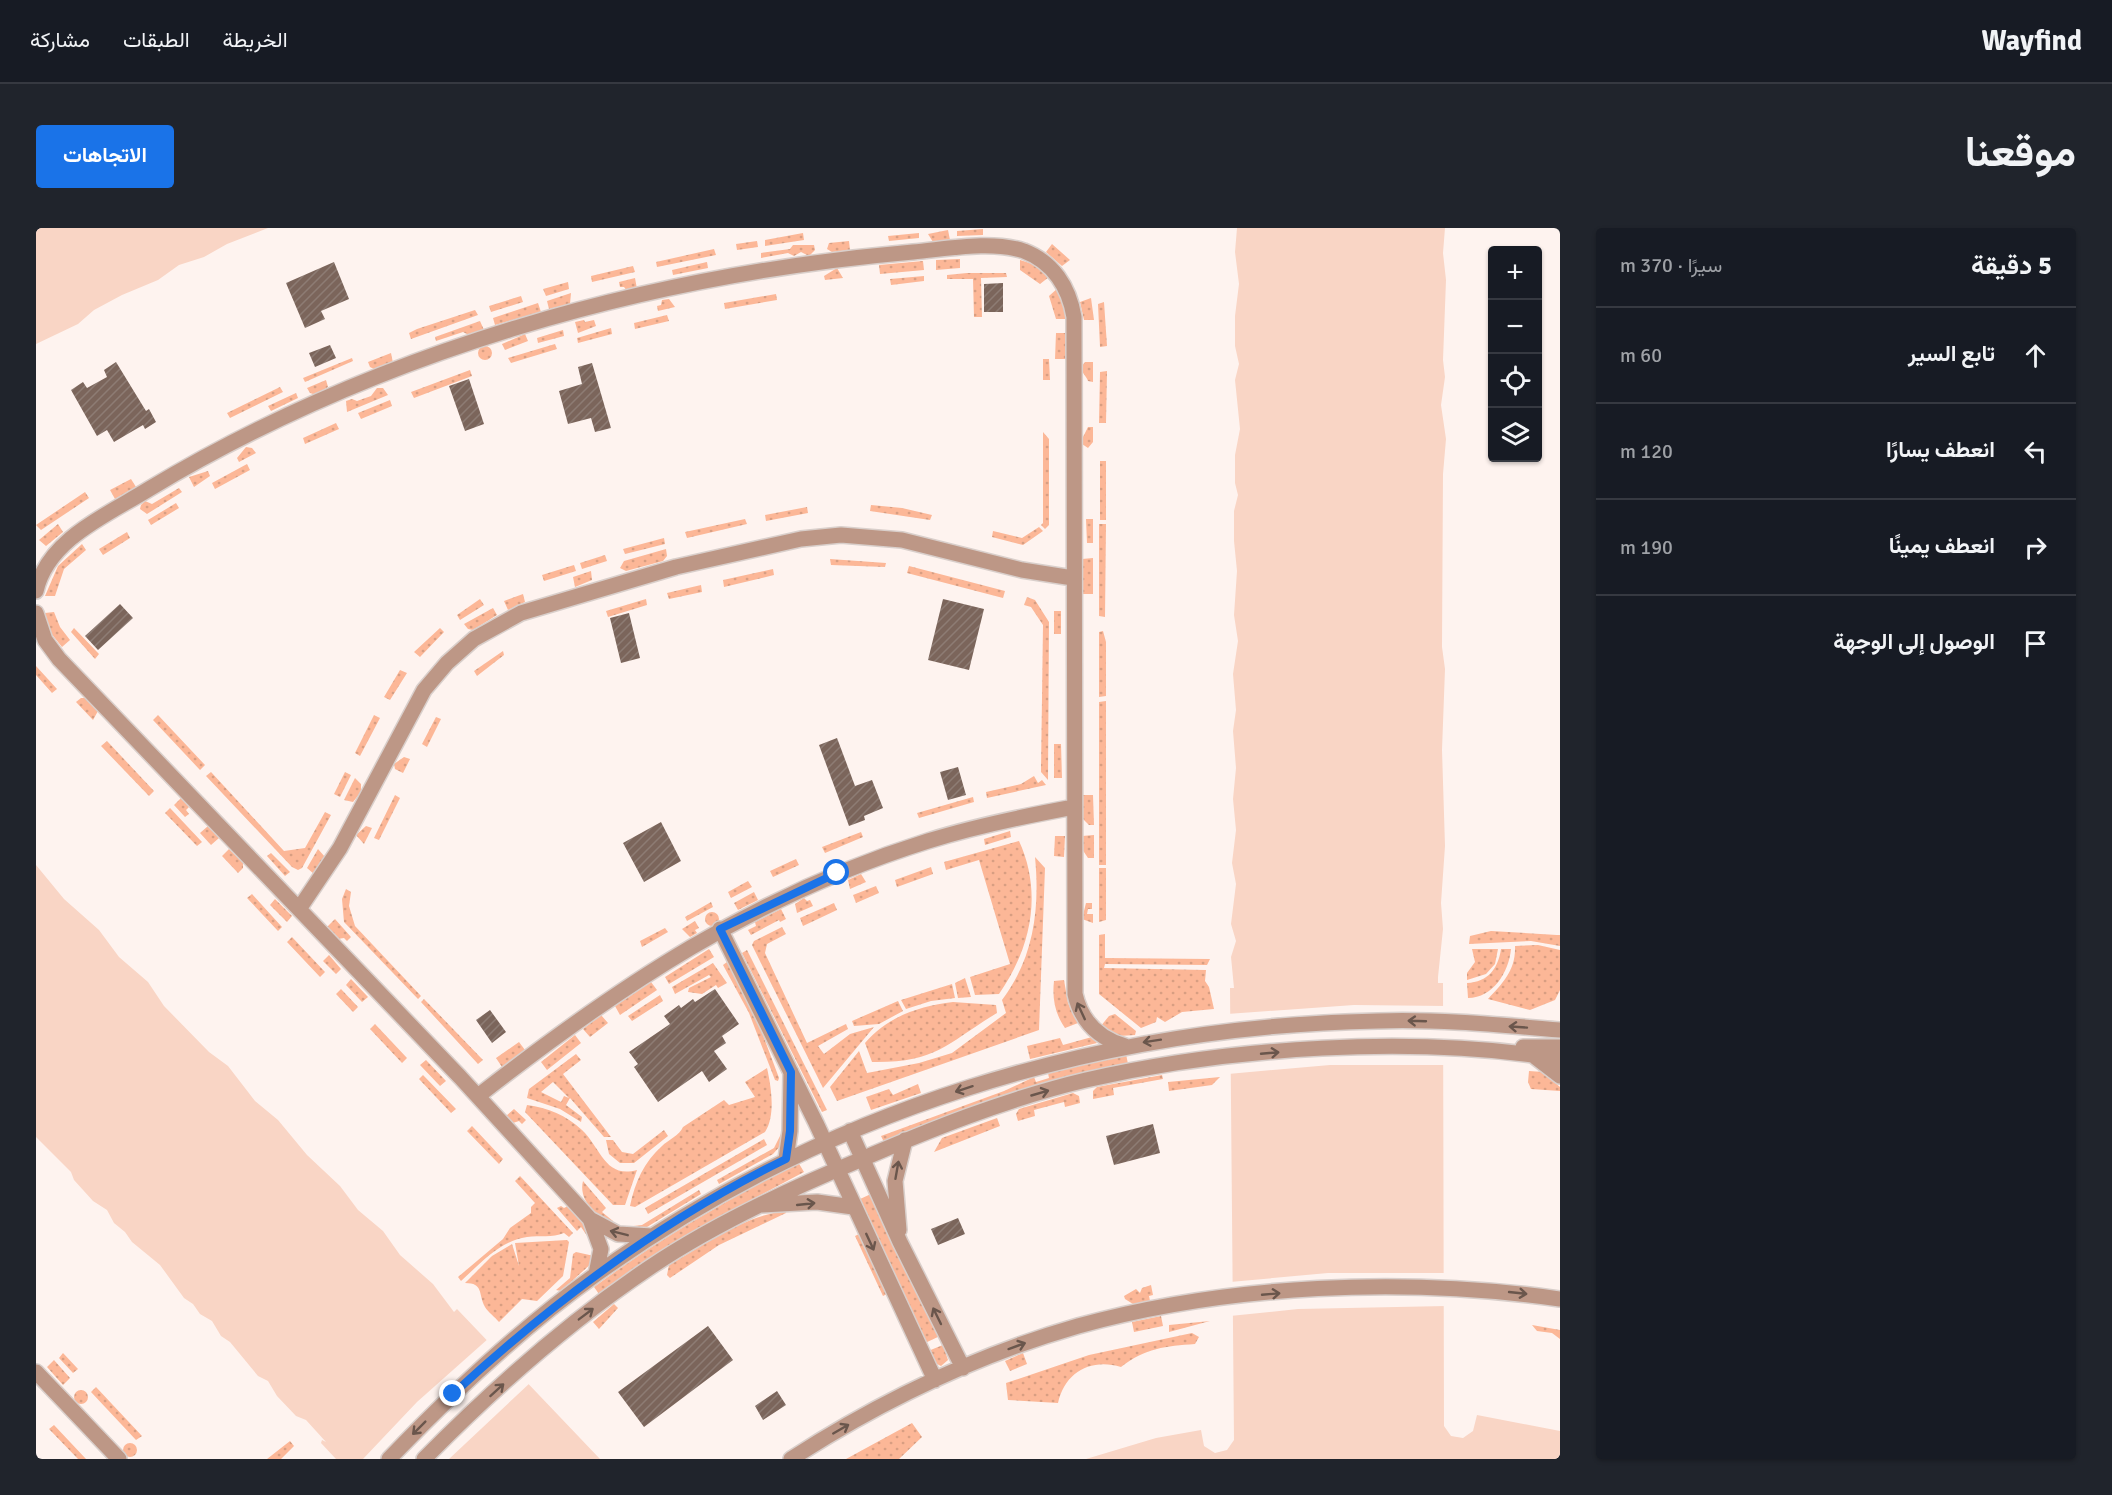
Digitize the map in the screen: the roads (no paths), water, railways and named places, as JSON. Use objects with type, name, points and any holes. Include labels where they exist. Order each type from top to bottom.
[{"type":"street","points":[[36,591],[48,560],[64,544],[167,478],[295,412],[436,355],[588,308],[737,275],[888,254],[998,247],[1023,251],[1047,264],[1066,288],[1072,307],[1075,994],[1080,1010],[1095,1031],[1125,1046]]},
{"type":"street","points":[[299,909],[336,856],[424,690],[447,663],[474,639],[521,613],[676,567],[791,541],[831,535],[862,535],[902,540],[1022,570],[1073,578]]},
{"type":"street","points":[[36,613],[45,640],[59,659],[478,1096],[590,1219],[618,1233],[652,1236]]},
{"type":"street","points":[[478,1096],[616,993],[720,929],[807,886],[898,851],[988,824],[1074,807]]},
{"type":"street","points":[[720,929],[825,1142],[934,1380]]},
{"type":"street","points":[[389,1459],[453,1394],[524,1331],[596,1274],[724,1192],[786,1159],[850,1131],[1008,1074],[1125,1046],[1210,1032],[1289,1025],[1380,1021],[1559,1029]]},
{"type":"street","points":[[1506,1053],[1531,1046],[1560,1047]]},
{"type":"street","points":[[424,1459],[487,1398],[577,1320],[651,1267],[759,1204],[905,1140],[1001,1105],[1067,1085],[1132,1071],[1212,1059],[1357,1048],[1474,1050],[1532,1054],[1560,1059]]},
{"type":"street","points":[[1532,1054],[1560,1076]]},
{"type":"street","points":[[786,1159],[790,1131],[791,1072]]},
{"type":"street","points":[[850,1131],[900,1242],[963,1368]]},
{"type":"street","points":[[900,1242],[895,1181],[905,1140]]},
{"type":"street","points":[[759,1204],[786,1206],[817,1202],[853,1207]]},
{"type":"street","points":[[590,1219],[601,1249],[596,1274]]},
{"type":"street","points":[[791,1459],[848,1425],[934,1380],[1020,1345],[1137,1312],[1213,1300],[1326,1290],[1477,1290],[1560,1299]]},
{"type":"street","points":[[36,1372],[118,1459]]}]
